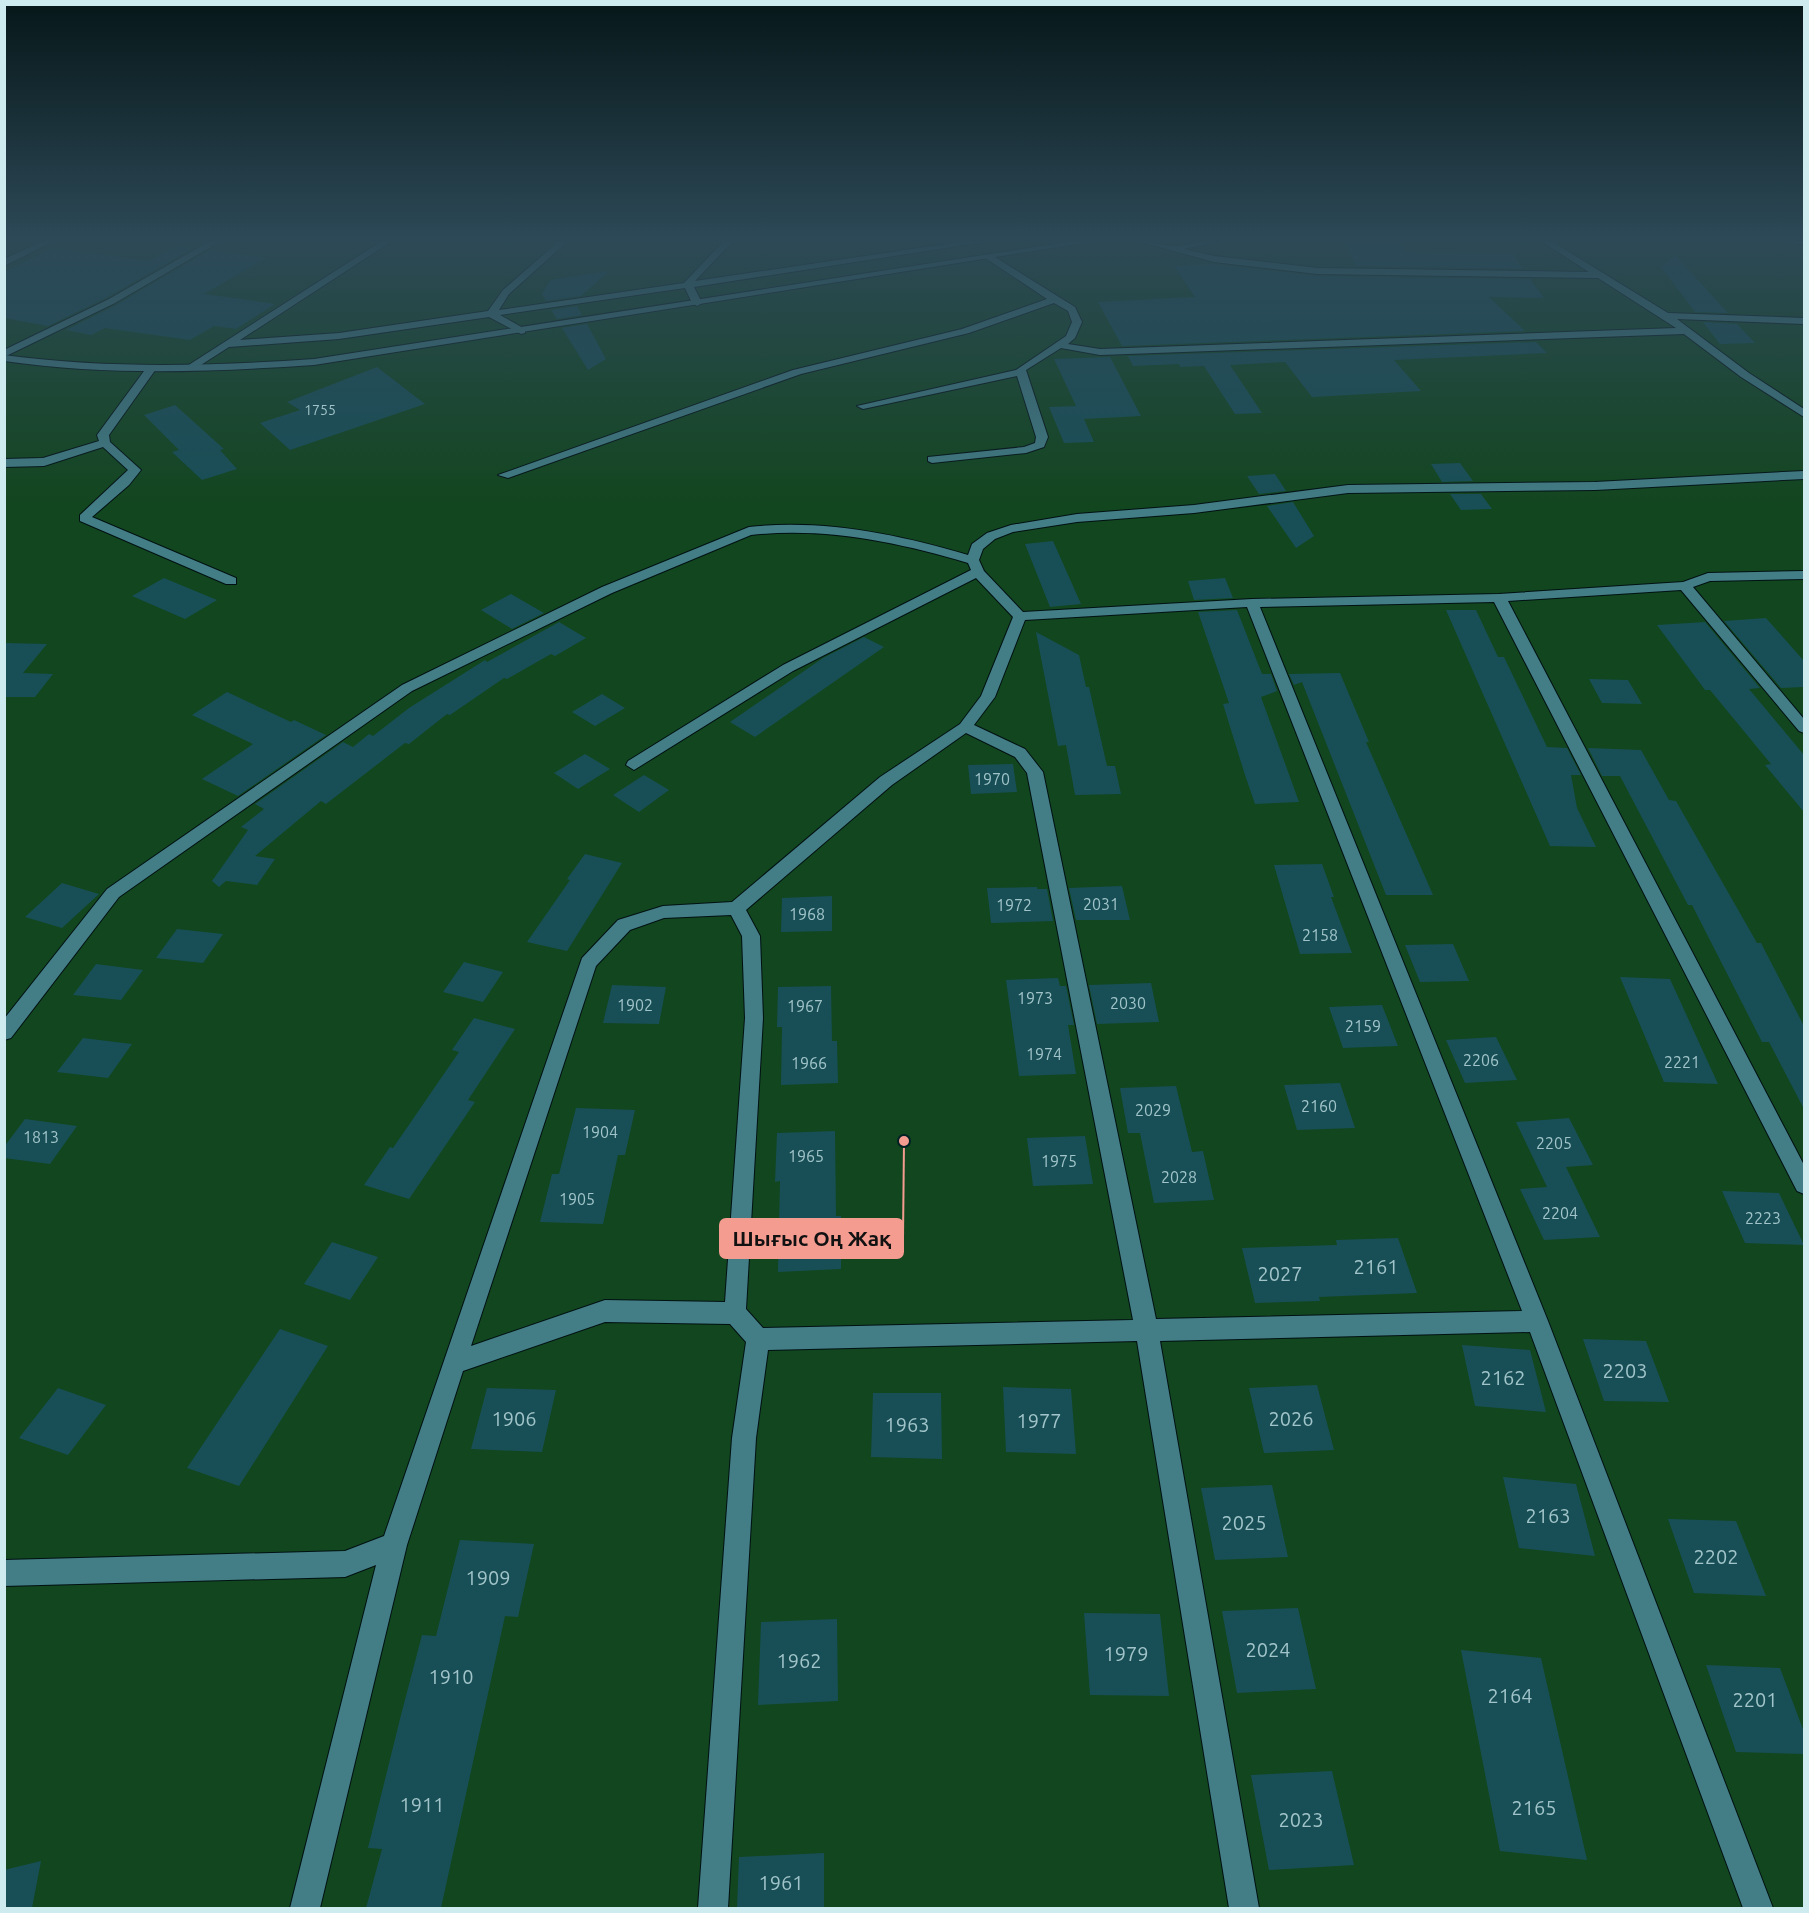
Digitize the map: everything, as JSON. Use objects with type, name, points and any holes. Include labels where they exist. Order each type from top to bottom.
[{"type":"street","points":[[4,356],[55,330]]},
{"type":"street","points":[[189,368],[248,330]]},
{"type":"street","points":[[226,344],[339,336],[379,330]]},
{"type":"street","points":[[4,356],[94,368],[189,368],[314,362],[526,330]]},
{"type":"street","points":[[504,476],[797,372],[967,330]]},
{"type":"street","points":[[932,459],[1026,450],[1040,445],[1042,437],[1022,369],[1070,338],[1073,330]]},
{"type":"street","points":[[1059,345],[1101,352],[1686,331],[1745,375],[1804,414]]},
{"type":"street","points":[[151,369],[103,435],[105,443],[135,470],[125,482],[84,518],[231,581]]},
{"type":"street","points":[[863,406],[1022,372]]},
{"type":"street","points":[[4,463],[44,462],[105,443]]},
{"type":"street","points":[[976,566],[977,547],[991,536],[1011,529],[1077,518],[1194,509],[1348,489],[1595,486],[1804,475]]},
{"type":"street","points":[[4,1033],[113,893],[407,688],[554,615],[749,531],[776,526],[801,526],[935,548],[976,566],[1020,616]]},
{"type":"street","points":[[634,765],[788,668],[976,566]]},
{"type":"street","points":[[1020,616],[1252,603],[1499,598],[1685,586],[1708,577],[1804,575]]},
{"type":"street","points":[[1685,586],[1804,728]]},
{"type":"street","points":[[1499,598],[1804,1185]]},
{"type":"street","points":[[1252,603],[1537,1322],[1758,1908]]},
{"type":"street","points":[[304,1908],[394,1545],[588,963],[624,925],[663,912],[736,908],[886,781],[965,727],[988,697],[1020,616]]},
{"type":"street","points":[[965,727],[1020,753],[1035,772],[1147,1332],[1244,1908]]},
{"type":"street","points":[[736,908],[751,936],[754,1018],[735,1313],[758,1338],[1147,1332],[1537,1322]]},
{"type":"street","points":[[454,1363],[605,1311],[735,1313]]},
{"type":"street","points":[[713,1908],[744,1438],[758,1338]]},
{"type":"street","points":[[4,1573],[345,1563],[394,1545]]},
{"type":"green space","points":[[5,330],[1804,330],[1804,1908],[5,1908]]},
{"type":"building","points":[[67,330],[100,330],[91,335]]},
{"type":"building","points":[[121,330],[207,330],[190,340]]},
{"type":"building","points":[[563,330],[590,330],[606,359],[588,370]]},
{"type":"building","points":[[1113,330],[1525,331],[1122,346]]},
{"type":"building","points":[[1709,330],[1743,330],[1755,343],[1720,344]]},
{"type":"building","points":[[1536,342],[1547,353],[1394,360],[1421,391],[1312,397],[1285,362],[1230,365],[1262,413],[1235,414],[1204,366],[1180,367],[1179,364],[1133,366],[1128,356]]},
{"type":"building","points":[[1110,357],[1141,416],[1084,419],[1094,442],[1064,443],[1049,407],[1076,406],[1054,359]]},
{"type":"building","points":[[377,367],[425,404],[290,450],[260,423],[300,410],[287,402]]},
{"type":"building","points":[[175,405],[224,449],[220,450],[237,469],[202,480],[172,452],[179,450],[144,415]]},
{"type":"building","points":[[1460,463],[1473,481],[1442,482],[1431,464]]},
{"type":"building","points":[[1275,474],[1286,491],[1259,494],[1247,476]]},
{"type":"building","points":[[1450,494],[1481,494],[1492,509],[1461,510]]},
{"type":"building","points":[[1293,502],[1314,536],[1296,548],[1267,506]]},
{"type":"building","points":[[1053,541],[1081,604],[1050,607],[1025,544]]},
{"type":"building","points":[[164,578],[217,600],[185,619],[132,596]]},
{"type":"building","points":[[1225,578],[1233,598],[1194,600],[1188,581]]},
{"type":"building","points":[[511,594],[544,613],[512,629],[481,610]]},
{"type":"building","points":[[1237,610],[1262,674],[1271,674],[1277,691],[1261,697],[1299,802],[1255,804],[1245,775],[1223,704],[1229,703],[1198,612]]},
{"type":"building","points":[[1446,610],[1476,610],[1498,657],[1504,657],[1547,747],[1567,748],[1581,775],[1571,775],[1577,808],[1596,847],[1550,846]]},
{"type":"building","points":[[1766,618],[1804,661],[1804,687],[1781,688],[1724,621]]},
{"type":"building","points":[[559,622],[586,638],[555,656],[551,654],[507,679],[504,678],[450,715],[447,714],[409,744],[405,743],[326,804],[321,801],[255,856],[275,859],[257,885],[226,881],[219,887],[212,881],[248,830],[241,827],[264,809],[255,804],[343,742],[353,747],[369,734],[373,736],[409,708],[485,660],[487,662]]},
{"type":"building","points":[[1705,622],[1760,688],[1749,689],[1804,755],[1804,812],[1765,765],[1771,764],[1710,690],[1705,690],[1657,625]]},
{"type":"building","points":[[1036,632],[1079,655],[1086,687],[1089,687],[1107,766],[1115,766],[1121,794],[1075,795],[1066,745],[1058,746]]},
{"type":"building","points":[[864,637],[884,647],[755,737],[730,722],[823,658]]},
{"type":"building","points":[[4,643],[47,644],[23,673],[53,674],[35,697],[4,697]]},
{"type":"building","points":[[1340,673],[1369,742],[1366,742],[1433,895],[1386,895],[1302,682],[1294,685],[1289,674]]},
{"type":"building","points":[[1589,679],[1628,680],[1642,704],[1602,703]]},
{"type":"building","points":[[227,692],[291,722],[294,720],[326,735],[238,796],[202,779],[253,744],[192,715]]},
{"type":"building","points":[[602,694],[625,708],[595,726],[572,712]]},
{"type":"building","points":[[1588,748],[1641,750],[1669,800],[1676,801],[1757,943],[1761,943],[1804,1026],[1804,1109],[1769,1042],[1762,1042],[1692,905],[1688,905],[1620,776],[1602,776]]},
{"type":"building","points":[[585,754],[610,769],[578,789],[554,773]]},
{"type":"building","points":[[1013,764],[1017,792],[971,794],[968,765]]},
{"type":"building","points":[[644,775],[669,790],[639,812],[613,795]]},
{"type":"building","points":[[585,854],[622,863],[567,951],[527,942],[570,880],[567,879]]},
{"type":"building","points":[[1322,864],[1334,897],[1331,897],[1352,953],[1300,954],[1274,865]]},
{"type":"building","points":[[62,883],[99,894],[62,928],[25,917]]},
{"type":"building","points":[[1122,886],[1130,920],[1076,920],[1069,888]]},
{"type":"building","points":[[1037,887],[1037,889],[1047,889],[1053,921],[991,923],[987,888]]},
{"type":"building","points":[[832,896],[832,931],[781,932],[782,898]]},
{"type":"building","points":[[177,929],[223,934],[203,963],[156,958]]},
{"type":"building","points":[[1453,944],[1469,981],[1420,982],[1405,945]]},
{"type":"building","points":[[464,962],[503,972],[483,1002],[443,992]]},
{"type":"building","points":[[96,964],[143,970],[121,1000],[73,995]]},
{"type":"building","points":[[1620,977],[1670,979],[1718,1084],[1664,1082]]},
{"type":"building","points":[[1058,978],[1060,986],[1066,986],[1074,1025],[1068,1025],[1076,1074],[1019,1076],[1006,980]]},
{"type":"building","points":[[1151,983],[1159,1022],[1097,1024],[1089,985]]},
{"type":"building","points":[[612,985],[666,987],[659,1024],[603,1023]]},
{"type":"building","points":[[831,986],[832,1041],[837,1041],[838,1083],[781,1085],[782,1027],[777,1027],[778,987]]},
{"type":"building","points":[[1382,1005],[1398,1046],[1343,1048],[1329,1007]]},
{"type":"building","points":[[474,1018],[515,1029],[468,1100],[475,1102],[409,1199],[364,1185],[390,1147],[393,1148],[459,1052],[452,1050]]},
{"type":"building","points":[[1496,1037],[1517,1080],[1465,1083],[1446,1040]]},
{"type":"building","points":[[83,1038],[132,1044],[108,1078],[57,1072]]},
{"type":"building","points":[[1340,1083],[1355,1128],[1297,1130],[1284,1085]]},
{"type":"building","points":[[1176,1086],[1192,1152],[1203,1151],[1214,1200],[1154,1203],[1140,1133],[1128,1133],[1120,1088]]},
{"type":"building","points":[[576,1108],[635,1110],[625,1155],[618,1155],[603,1224],[540,1222],[552,1174],[559,1174]]},
{"type":"building","points":[[1569,1118],[1593,1165],[1566,1167],[1600,1237],[1544,1240],[1520,1189],[1547,1187],[1516,1122]]},
{"type":"building","points":[[25,1119],[77,1126],[50,1164],[4,1158],[4,1147]]},
{"type":"building","points":[[835,1131],[836,1216],[841,1216],[841,1269],[778,1272],[780,1181],[775,1182],[777,1133]]},
{"type":"building","points":[[1085,1136],[1093,1184],[1033,1186],[1027,1138]]},
{"type":"building","points":[[1722,1191],[1779,1193],[1804,1245],[1745,1243]]},
{"type":"building","points":[[1398,1238],[1417,1293],[1319,1297],[1320,1301],[1255,1303],[1242,1248],[1337,1245],[1336,1240]]},
{"type":"building","points":[[332,1242],[378,1257],[350,1300],[304,1284]]},
{"type":"building","points":[[280,1329],[328,1346],[239,1486],[187,1468]]},
{"type":"building","points":[[1583,1339],[1646,1341],[1669,1402],[1604,1401]]},
{"type":"building","points":[[1462,1345],[1530,1350],[1546,1412],[1475,1406]]},
{"type":"building","points":[[1317,1385],[1334,1450],[1264,1453],[1249,1388]]},
{"type":"building","points":[[1003,1387],[1071,1389],[1076,1454],[1006,1452]]},
{"type":"building","points":[[58,1388],[106,1405],[68,1455],[19,1438]]},
{"type":"building","points":[[487,1388],[556,1390],[542,1452],[471,1449]]},
{"type":"building","points":[[873,1393],[941,1393],[942,1459],[871,1457]]},
{"type":"building","points":[[1503,1477],[1576,1484],[1595,1556],[1519,1548]]},
{"type":"building","points":[[1272,1485],[1288,1557],[1215,1560],[1201,1488]]},
{"type":"building","points":[[1668,1519],[1736,1521],[1766,1596],[1694,1593]]},
{"type":"building","points":[[460,1540],[534,1544],[518,1617],[505,1616],[441,1908],[366,1908],[382,1849],[368,1848],[401,1715],[422,1635],[436,1636]]},
{"type":"building","points":[[1298,1608],[1316,1689],[1237,1693],[1222,1611]]},
{"type":"building","points":[[1084,1613],[1160,1614],[1169,1696],[1090,1695]]},
{"type":"building","points":[[837,1619],[838,1701],[758,1705],[761,1622]]},
{"type":"building","points":[[1461,1650],[1541,1658],[1587,1860],[1500,1851]]},
{"type":"building","points":[[1706,1665],[1780,1668],[1804,1732],[1804,1754],[1736,1752]]},
{"type":"building","points":[[1332,1771],[1354,1865],[1269,1870],[1251,1775]]},
{"type":"building","points":[[824,1853],[824,1908],[737,1908],[739,1857]]},
{"type":"building","points":[[41,1861],[32,1908],[4,1908],[4,1870]]},
{"type":"place","name":"Шығыс Оң Жақ","points":[[904,1141]]}]
